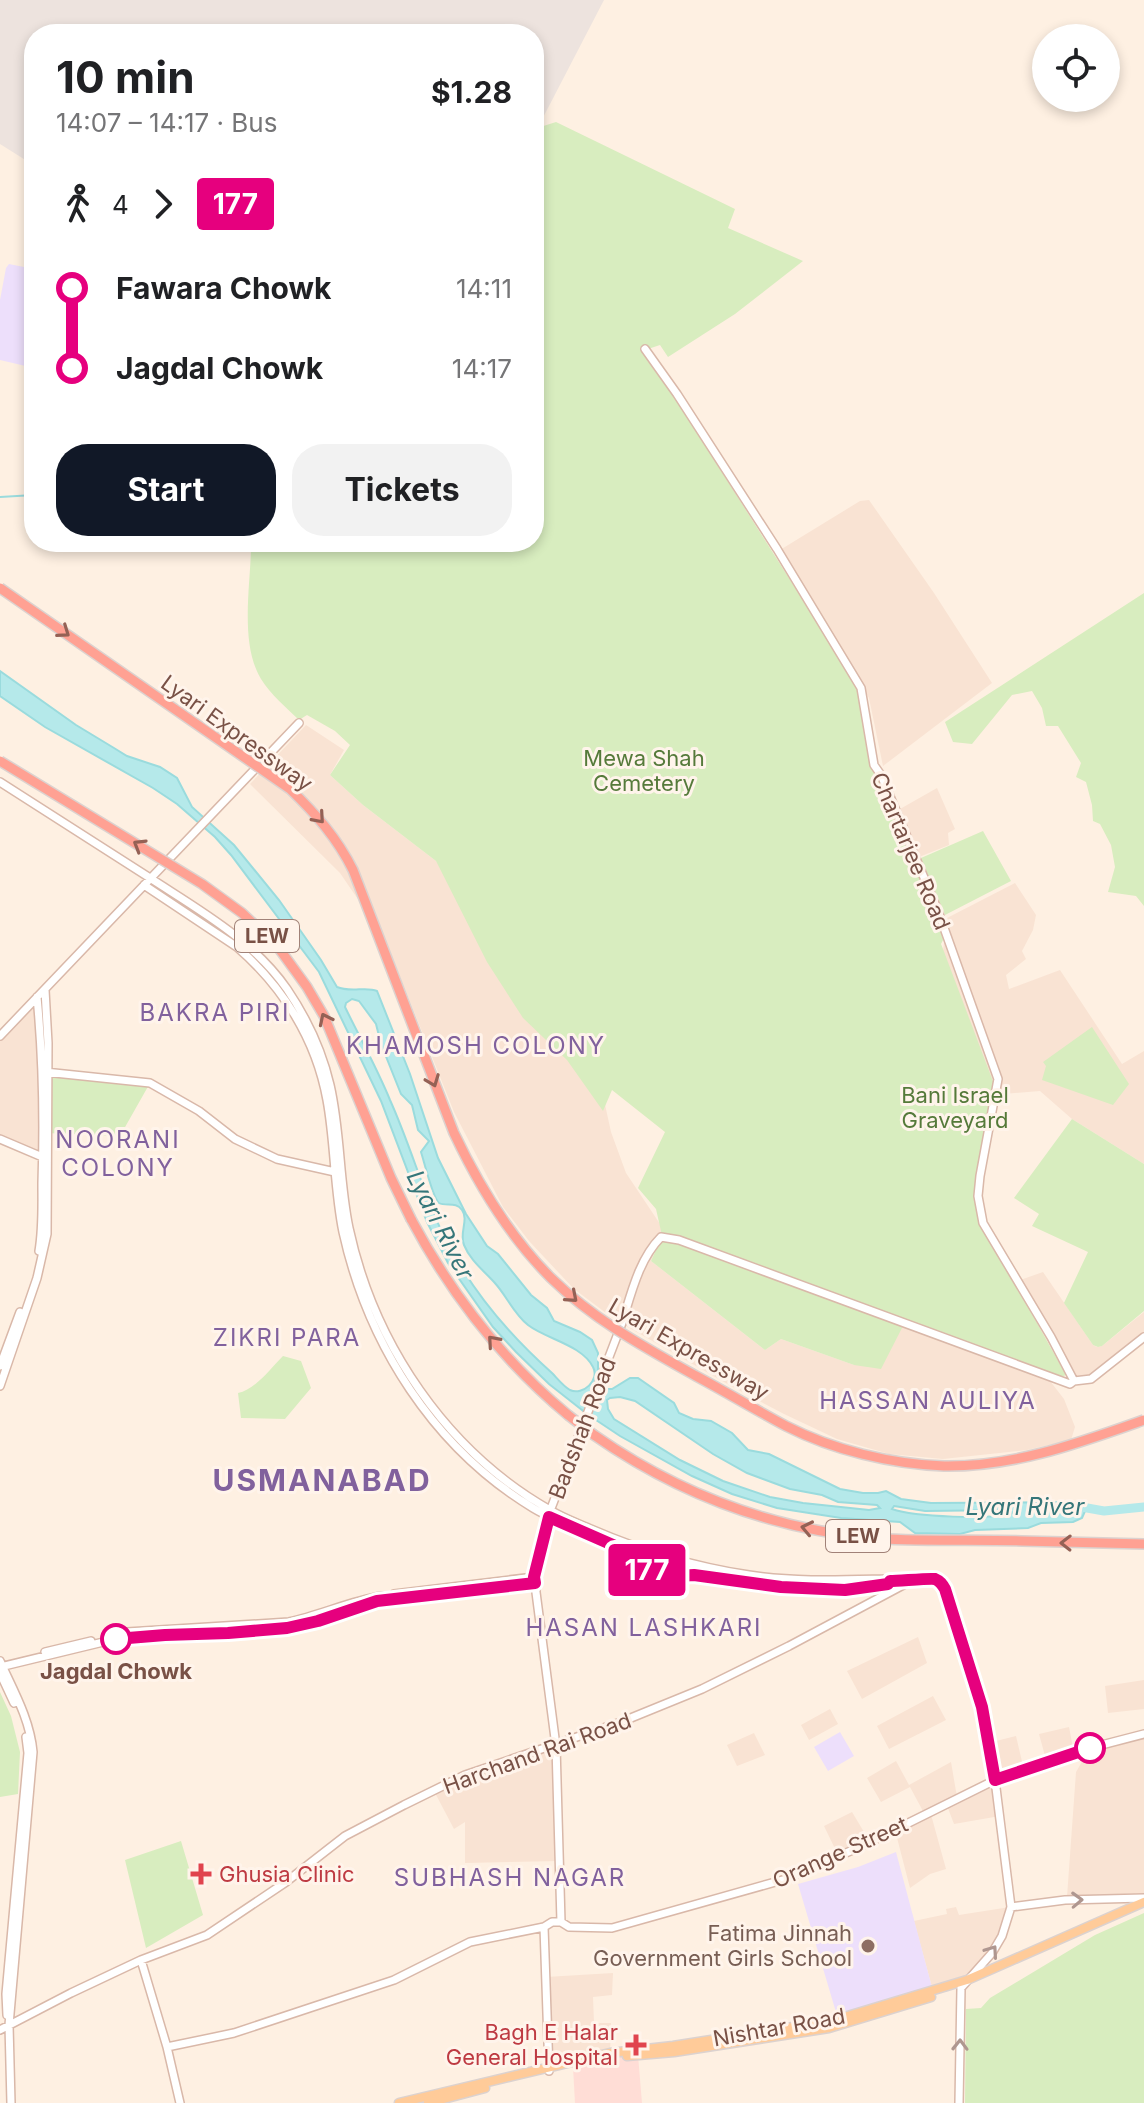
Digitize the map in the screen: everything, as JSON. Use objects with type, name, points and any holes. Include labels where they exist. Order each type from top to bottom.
[{"type":"highway","name":"Lyari Expressway","points":[[0,588],[290,789],[331,832],[353,870],[454,1133],[473,1173],[495,1210],[523,1247],[550,1277],[605,1323],[788,1427],[821,1441],[888,1459],[945,1466],[999,1462],[1079,1444],[1144,1420]]},
{"type":"highway","name":"LEW","points":[[0,761],[202,884],[248,918],[278,947],[324,1016],[391,1178],[444,1276],[508,1358],[544,1394],[594,1435],[634,1461],[692,1491],[746,1512],[837,1534],[888,1539],[1144,1544]]},
{"type":"main road","name":"Chartarjee Road","points":[[645,349],[777,549],[861,688],[874,765],[938,911],[998,1079],[980,1176],[978,1196],[983,1223],[1074,1381]]},
{"type":"main road","points":[[0,1036],[299,723]]},
{"type":"main road","points":[[0,782],[242,941],[265,961],[289,991],[312,1035],[329,1082],[349,1225],[362,1274],[386,1334],[413,1381],[453,1433],[477,1457],[550,1514],[671,1558],[707,1568],[773,1578],[909,1582],[932,1578],[945,1589],[982,1707],[1011,1907],[1002,1936],[992,1953],[964,1984],[959,2103]]},
{"type":"main road","points":[[148,882],[237,947],[259,967],[287,1001],[305,1032],[327,1101],[343,1231],[371,1321],[400,1375],[431,1419],[462,1455],[518,1499],[622,1549],[643,1567],[665,1577],[694,1575],[781,1587],[845,1590],[888,1584],[890,1581]]},
{"type":"main road","points":[[0,1386],[1,1370],[37,1278],[46,1241],[45,990]]},
{"type":"main road","points":[[37,997],[45,1072]]},
{"type":"main road","points":[[45,1072],[150,1083],[199,1111],[235,1139],[277,1159],[335,1172]]},
{"type":"main road","points":[[0,1139],[46,1159]]},
{"type":"main road","name":"Badshah Road","points":[[561,1922],[556,1746],[535,1580],[550,1514],[648,1252],[661,1237],[679,1240],[1070,1384],[1074,1381]]},
{"type":"main road","points":[[1074,1381],[1091,1379],[1144,1337]]},
{"type":"main road","points":[[5,2027],[32,1742],[18,1700],[0,1665],[115,1634],[289,1622],[374,1597],[535,1580]]},
{"type":"main road","name":"Harchand Rai Road","points":[[5,2027],[141,1960],[207,1935],[286,1882],[345,1836],[404,1805],[467,1775],[630,1719],[702,1689],[909,1582]]},
{"type":"main road","name":"Orange Street","points":[[167,2047],[234,2033],[394,1980],[470,1942],[544,1927],[552,1922],[561,1922],[569,1927],[612,1928],[786,1879],[862,1846],[995,1780],[1090,1748],[1144,1734]]},
{"type":"main road","points":[[1011,1907],[1065,1900],[1144,1902]]},
{"type":"main road","name":"Nishtar Road","points":[[399,2103],[610,2058],[674,2052],[829,2028],[904,2007],[964,1984],[1144,1902]]},
{"type":"main road","points":[[11,2103],[5,2006],[15,1919]]},
{"type":"main road","points":[[544,1927],[549,2069]]},
{"type":"main road","points":[[0,1941],[10,1946]]},
{"type":"main road","points":[[0,1950],[10,1946]]},
{"type":"main road","points":[[141,1960],[180,2103]]},
{"type":"main road","name":"Nishtar Road","points":[[428,2103],[461,2099],[549,2069]]},
{"type":"shaded area","points":[[0,0],[604,0],[544,116],[544,24],[24,24],[24,159],[0,144]]},
{"type":"shaded area","points":[[9,264],[24,267],[24,366],[0,360],[0,300]]},
{"type":"shaded area","points":[[869,500],[992,683],[883,766],[869,698],[840,645],[780,550],[860,501]]},
{"type":"shaded area","points":[[306,725],[344,750],[330,775],[363,805],[436,861],[597,1068],[611,1132],[626,1173],[664,1230],[651,1261],[765,1350],[781,1339],[854,1365],[903,1326],[1050,1381],[1064,1399],[1075,1427],[1071,1440],[1027,1450],[943,1459],[889,1454],[837,1439],[731,1386],[614,1319],[574,1289],[529,1241],[503,1207],[454,1112],[385,939],[340,873],[250,784]]},
{"type":"shaded area","points":[[937,788],[955,829],[948,833],[949,845],[919,857],[900,809]]},
{"type":"shaded area","points":[[1015,883],[1036,915],[1033,930],[1022,951],[1026,959],[1006,975],[1009,989],[1060,970],[1122,1064],[1144,1051],[1144,1164],[1072,1119],[1040,1091],[1003,1094],[990,1084],[942,959],[947,918]]},
{"type":"shaded area","points":[[37,997],[43,1158],[0,1139],[0,1036]]},
{"type":"shaded area","points":[[1043,1272],[1093,1345],[1102,1346],[1144,1312],[1144,1336],[1093,1377],[1071,1380],[1012,1283]]},
{"type":"shaded area","points":[[918,1637],[927,1663],[862,1699],[847,1671]]},
{"type":"shaded area","points":[[1144,1680],[1144,1709],[1108,1713],[1105,1686]]},
{"type":"shaded area","points":[[933,1696],[946,1720],[889,1749],[877,1726]]},
{"type":"shaded area","points":[[830,1709],[838,1724],[809,1740],[801,1725]]},
{"type":"shaded area","points":[[1069,1727],[1074,1753],[1047,1763],[1039,1734]]},
{"type":"shaded area","points":[[840,1732],[854,1756],[828,1771],[814,1747]]},
{"type":"shaded area","points":[[754,1733],[765,1755],[737,1766],[727,1745]]},
{"type":"shaded area","points":[[1144,1734],[1144,1893],[1067,1897],[1076,1772],[1090,1748]]},
{"type":"shaded area","points":[[1016,1736],[1024,1770],[995,1780],[988,1743]]},
{"type":"shaded area","points":[[556,1746],[560,1861],[465,1863],[465,1822],[454,1829],[434,1791],[467,1775]]},
{"type":"shaded area","points":[[896,1761],[909,1785],[951,1762],[957,1797],[995,1780],[1000,1816],[954,1824],[946,1803],[930,1811],[946,1869],[930,1874],[910,1888],[895,1830],[924,1813],[910,1787],[881,1802],[867,1778]]},
{"type":"shaded area","points":[[852,1812],[870,1842],[839,1857],[824,1826]]},
{"type":"shaded area","name":"Fatima Jinnah Government Girls School","points":[[896,1852],[933,1991],[838,2019],[798,1884],[858,1867]]},
{"type":"shaded area","points":[[956,1907],[959,1915],[1010,1907],[1002,1936],[967,1980],[933,1991],[914,1921],[947,1914],[946,1909]]},
{"type":"shaded area","points":[[613,1973],[612,1995],[593,1997],[594,2023],[611,2023],[610,2053],[549,2066],[546,1977]]},
{"type":"shaded area","points":[[638,2055],[642,2103],[575,2103],[573,2067]]},
{"type":"green space","name":"Mewa Shah Cemetery","points":[[556,122],[735,209],[728,228],[803,261],[735,314],[668,357],[660,345],[648,349],[656,368],[856,684],[874,771],[944,938],[941,944],[994,1084],[977,1176],[981,1223],[1066,1375],[1061,1377],[903,1326],[881,1369],[854,1365],[781,1339],[765,1350],[651,1261],[663,1240],[656,1209],[638,1188],[665,1132],[612,1090],[603,1111],[567,1060],[523,1018],[487,962],[436,861],[363,805],[330,775],[350,745],[335,731],[307,715],[299,720],[269,690],[254,665],[248,633],[251,552],[544,552],[544,126]]},
{"type":"green space","points":[[1144,593],[1144,906],[1136,896],[1108,892],[1115,867],[1111,845],[1100,824],[1093,821],[1086,782],[1076,777],[1081,763],[1058,726],[1046,726],[1042,708],[1032,691],[1012,695],[972,744],[953,742],[945,722]]},
{"type":"green space","points":[[983,831],[1011,881],[945,915],[921,858]]},
{"type":"green space","points":[[1092,1027],[1129,1084],[1113,1105],[1042,1080],[1046,1066],[1043,1062]]},
{"type":"green space","points":[[44,1076],[150,1083],[120,1136],[45,1133]]},
{"type":"green space","points":[[1072,1119],[1144,1164],[1144,1311],[1098,1347],[1093,1345],[1064,1303],[1088,1252],[1032,1226],[1039,1214],[1014,1198]]},
{"type":"green space","points":[[283,1356],[301,1361],[311,1388],[285,1419],[241,1418],[238,1393],[257,1383]]},
{"type":"green space","points":[[0,1692],[11,1716],[20,1752],[18,1794],[0,1797]]},
{"type":"green space","points":[[181,1841],[203,1915],[146,1948],[125,1860]]},
{"type":"green space","points":[[1144,1913],[1144,2103],[965,2103],[966,2009],[981,2008],[990,1998],[1095,1935]]},
{"type":"water","points":[[0,671],[76,725],[127,756],[160,767],[177,778],[192,807],[234,845],[279,900],[337,987],[377,991],[410,1074],[438,1158],[466,1214],[487,1246],[498,1254],[531,1295],[547,1308],[554,1321],[592,1340],[598,1353],[600,1384],[606,1389],[612,1389],[630,1378],[638,1378],[674,1403],[679,1413],[693,1419],[711,1421],[732,1433],[748,1450],[769,1454],[840,1489],[863,1493],[886,1491],[901,1499],[931,1503],[1075,1502],[1085,1505],[1082,1518],[1073,1522],[1041,1523],[1028,1528],[975,1530],[960,1534],[915,1533],[900,1522],[841,1518],[777,1508],[732,1494],[692,1476],[587,1414],[516,1352],[493,1327],[448,1263],[427,1222],[381,1101],[319,972],[231,855],[177,804],[45,727],[0,696]],"holes":[[[352,999],[359,1001],[376,1024],[401,1094],[412,1105],[418,1130],[429,1141],[421,1152],[437,1200],[462,1210],[463,1240],[467,1250],[518,1315],[528,1325],[588,1359],[595,1372],[592,1382],[585,1389],[570,1390],[519,1342],[476,1289],[451,1250],[385,1088],[345,1007]],[[607,1400],[635,1401],[713,1454],[747,1473],[838,1502],[877,1505],[880,1508],[869,1510],[803,1503],[770,1497],[723,1481],[680,1460],[614,1419],[608,1409]],[[894,1506],[925,1511],[1008,1510],[1013,1513],[953,1517],[892,1509]]]},
{"type":"waterway","points":[[0,497],[24,496]]},
{"type":"waterway","name":"Lyari River","points":[[1076,1506],[1104,1511],[1144,1507]]},
{"type":"bus line","name":"177","points":[[116,1639],[287,1628],[377,1601],[535,1583],[549,1517],[622,1549],[643,1567],[665,1577],[703,1575],[781,1587],[845,1590],[888,1584],[890,1581],[937,1580],[945,1589],[982,1707],[995,1780],[1090,1748]]},
{"type":"place","name":"Jagdal Chowk","points":[[116,1639]]},
{"type":"place","name":"Ghusia Clinic","points":[[201,1874]]},
{"type":"place","name":"Fatima Jinnah Government Girls School","points":[[868,1946]]},
{"type":"place","name":"Bagh E Halar General Hospital","points":[[636,2045]]},
{"type":"district","name":"BAKRA PIRI","points":[[215,1013]]},
{"type":"district","name":"KHAMOSH COLONY","points":[[476,1046]]},
{"type":"district","name":"NOORANI COLONY","points":[[118,1154]]},
{"type":"district","name":"ZIKRI PARA","points":[[287,1338]]},
{"type":"district","name":"HASSAN AULIYA","points":[[928,1401]]},
{"type":"district","name":"USMANABAD","points":[[322,1481]]},
{"type":"district","name":"HASAN LASHKARI","points":[[644,1628]]},
{"type":"district","name":"SUBHASH NAGAR","points":[[510,1878]]},
{"type":"park label","name":"Bani Israel Graveyard","points":[[955,1108]]}]
